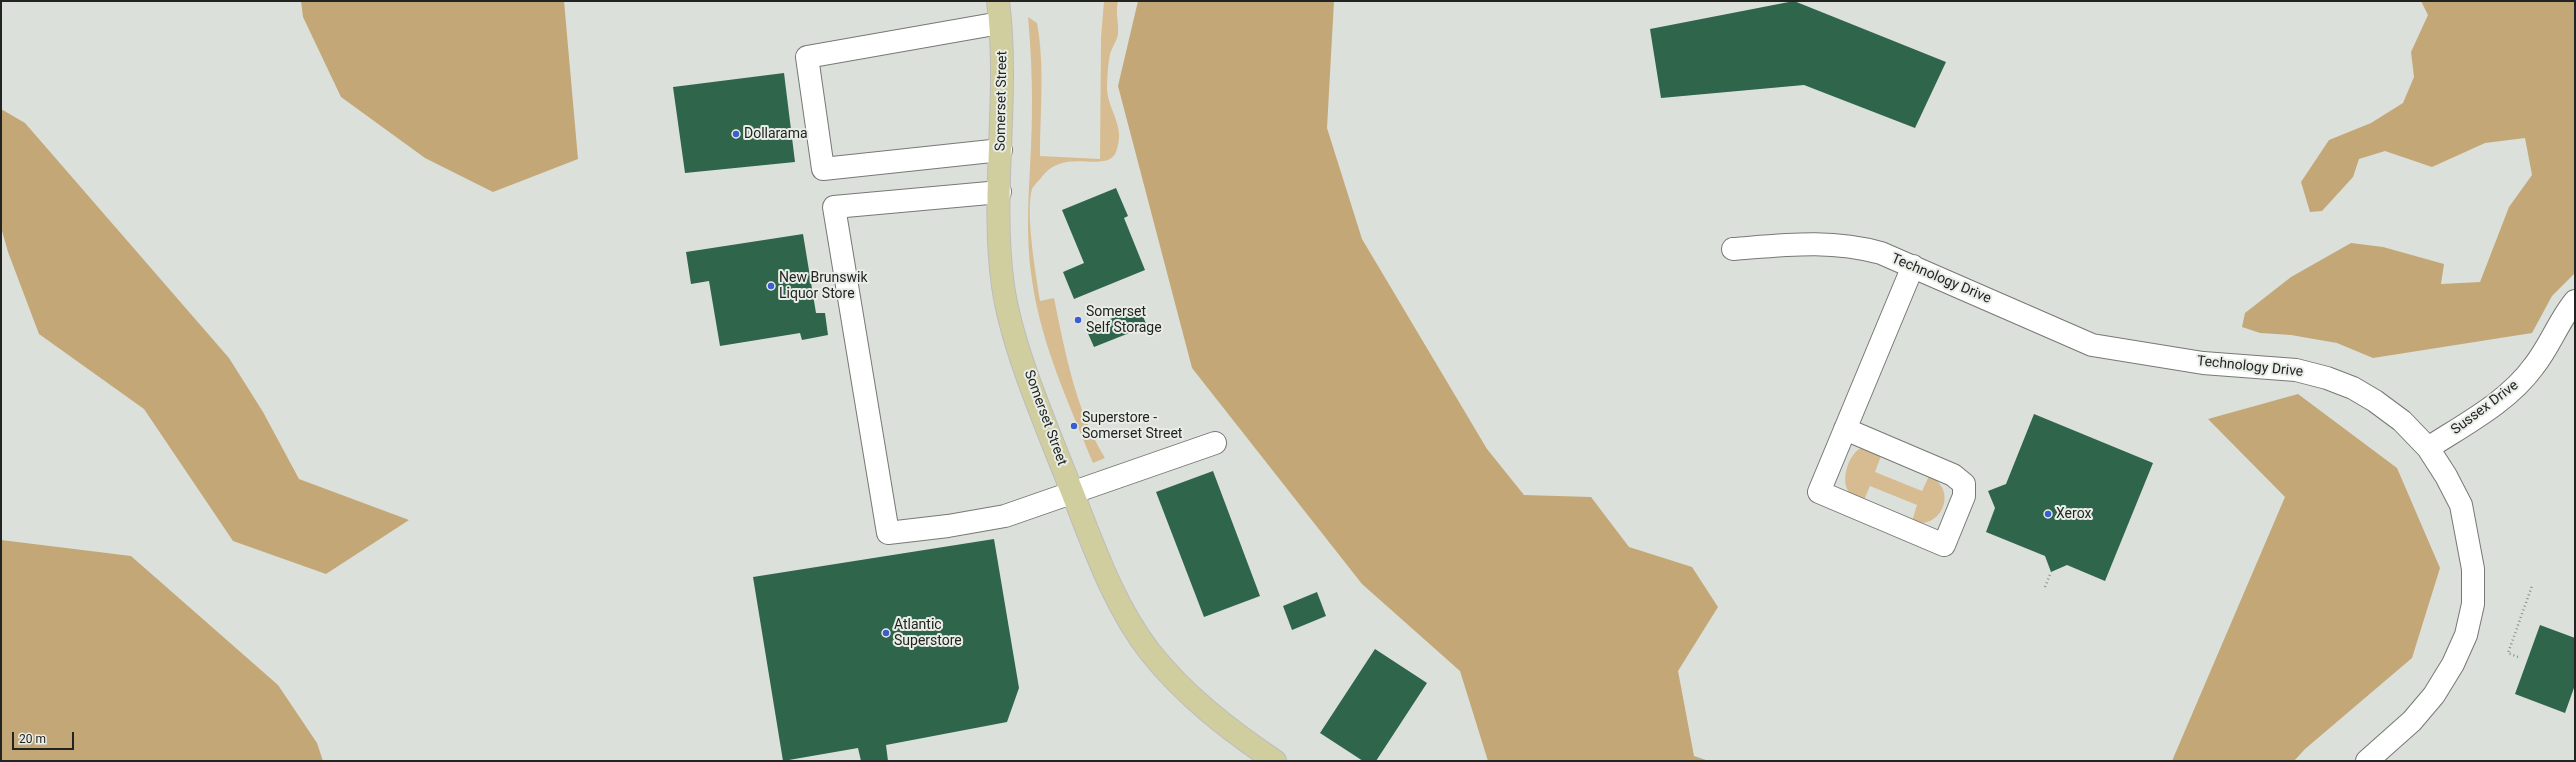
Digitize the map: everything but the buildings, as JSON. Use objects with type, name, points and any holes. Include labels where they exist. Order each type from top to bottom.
[{"type":"main road","name":"Somerset Street","points":[[998,1],[1004,77],[1000,192],[1001,258],[1003,287],[1012,326],[1073,492],[1118,600],[1151,653],[1208,712],[1239,737],[1275,761]]},
{"type":"street","points":[[1000,23],[807,57],[823,169],[1001,150]]},
{"type":"street","points":[[1000,192],[834,207],[888,533],[948,526],[1005,516],[1215,443]]},
{"type":"street","name":"Technology Drive","points":[[1732,249],[1839,243],[1881,253],[2092,345],[2203,363],[2296,370],[2327,378],[2353,388],[2375,401],[2402,421],[2428,448],[2446,476],[2461,505],[2473,569],[2473,604],[2466,635],[2453,664],[2434,695],[2412,721],[2367,761]]},
{"type":"street","points":[[1845,429],[1953,475],[1964,484],[1964,496],[1944,545],[1819,492],[1845,429],[1913,266]]},
{"type":"street","name":"Sussex Drive","points":[[2428,448],[2481,414],[2519,385],[2535,365],[2575,301]]},
{"type":"path","points":[[2045,587],[2051,572]]},
{"type":"path","points":[[2518,657],[2508,653],[2532,586]]},
{"type":"shaded area","points":[[301,1],[564,1],[578,159],[493,192],[425,158],[341,97],[303,17]]},
{"type":"shaded area","points":[[1104,1],[1118,1],[1118,34],[1110,54],[1107,86],[1108,98],[1118,127],[1119,143],[1116,152],[1111,158],[1103,161],[1072,161],[1061,163],[1050,168],[1032,189],[1030,200],[1030,228],[1040,301],[1054,298],[1067,360],[1079,401],[1086,421],[1105,458],[1093,463],[1049,350],[1036,304],[1032,280],[1028,230],[1032,98],[1028,17],[1037,23],[1041,56],[1042,90],[1040,156],[1100,159],[1101,38]]},
{"type":"shaded area","points":[[1138,1],[1334,1],[1327,128],[1362,239],[1487,449],[1524,495],[1591,497],[1629,547],[1692,567],[1718,607],[1678,671],[1694,756],[1709,761],[1488,761],[1460,671],[1362,584],[1192,368],[1118,86]]},
{"type":"shaded area","points":[[2421,1],[2575,1],[2575,273],[2552,296],[2532,333],[2373,358],[2337,343],[2291,335],[2260,333],[2242,327],[2245,313],[2291,277],[2351,243],[2383,247],[2444,264],[2441,284],[2480,282],[2509,207],[2532,175],[2525,138],[2485,143],[2432,167],[2385,151],[2359,159],[2353,177],[2322,211],[2310,212],[2301,182],[2329,140],[2371,123],[2403,103],[2414,77],[2411,52],[2428,15]]},
{"type":"shaded area","points":[[1,109],[25,123],[229,358],[263,412],[299,479],[409,520],[326,574],[233,541],[144,409],[39,334],[8,252],[1,227]]},
{"type":"shaded area","points":[[2298,394],[2397,468],[2440,568],[2412,658],[2305,749],[2294,761],[2172,761],[2285,497],[2208,419]]},
{"type":"shaded area","points":[[1861,448],[1881,456],[1875,472],[1922,491],[1929,476],[1938,482],[1943,490],[1945,499],[1943,508],[1938,515],[1931,521],[1922,523],[1912,521],[1917,505],[1870,486],[1864,500],[1852,495],[1846,484],[1846,470],[1852,456]]},
{"type":"shaded area","points":[[1,540],[131,556],[278,685],[317,743],[323,761],[1,761]]},
{"type":"place","name":"Dollarama","points":[[736,134]]},
{"type":"place","name":"New Brunswik Liquor Store","points":[[771,286]]},
{"type":"place","name":"Somerset Self Storage","points":[[1078,320]]},
{"type":"place","name":"Superstore - Somerset Street","points":[[1074,426]]},
{"type":"place","name":"Xerox","points":[[2048,514]]},
{"type":"place","name":"Atlantic Superstore","points":[[886,633]]}]
